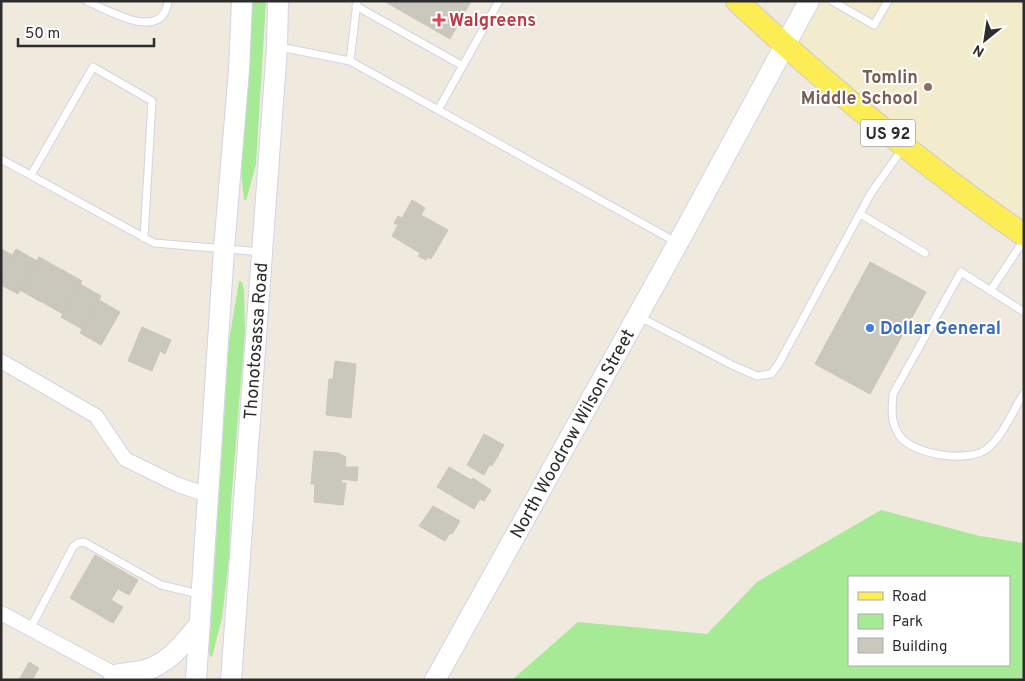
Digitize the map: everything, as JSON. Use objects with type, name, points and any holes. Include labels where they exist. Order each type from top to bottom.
[{"type":"main road","name":"Thonotosassa Road","points":[[196,680],[224,248],[239,70],[242,1]]},
{"type":"main road","name":"Thonotosassa Road","points":[[231,680],[277,47],[278,1]]},
{"type":"main road","name":"US 92","points":[[737,1],[784,46],[881,128],[1024,235]]},
{"type":"main road","name":"North Woodrow Wilson Street","points":[[435,680],[638,316],[809,1]]},
{"type":"main road","points":[[119,677],[163,662],[177,651],[200,624]]},
{"type":"street","points":[[1,361],[96,416],[125,459],[178,485],[208,495]]},
{"type":"street","points":[[1,613],[119,677]]},
{"type":"lane","points":[[87,1],[140,23],[153,22],[162,18],[168,1]]},
{"type":"lane","points":[[438,110],[499,1]]},
{"type":"lane","points":[[832,1],[874,25],[888,1]]},
{"type":"lane","points":[[350,61],[357,4],[463,66]]},
{"type":"lane","points":[[277,47],[350,61],[678,243]]},
{"type":"lane","points":[[31,175],[93,66],[152,101],[144,238]]},
{"type":"lane","points":[[638,316],[734,366],[757,376],[770,374],[778,365],[871,194],[905,146]]},
{"type":"lane","points":[[1,159],[154,243],[261,252]]},
{"type":"lane","points":[[860,214],[925,253]]},
{"type":"lane","points":[[992,290],[1024,240]]},
{"type":"lane","points":[[1024,312],[961,272],[893,394],[891,417],[900,436],[918,449],[946,456],[968,455],[987,449],[1000,434],[1024,393]]},
{"type":"lane","points":[[30,629],[73,547],[78,543],[84,542],[161,585],[202,595]]},
{"type":"shaded area","name":"Tomlin Middle School","points":[[809,1],[1024,1],[1024,235],[785,46]]},
{"type":"green space","points":[[252,1],[266,1],[256,164],[246,201],[244,199],[240,164]]},
{"type":"green space","points":[[239,281],[242,282],[244,290],[245,331],[231,503],[229,558],[222,618],[212,657],[209,652],[229,341]]},
{"type":"green space","points":[[881,510],[980,536],[1024,543],[1024,680],[512,680],[578,622],[707,634],[757,582]]},
{"type":"building","name":"Walgreens","points":[[384,1],[471,1],[450,39]]},
{"type":"building","points":[[412,200],[425,208],[421,215],[448,230],[431,259],[428,257],[426,260],[418,256],[420,253],[392,236],[398,225],[394,223],[398,216],[402,218]]},
{"type":"building","points":[[1,249],[12,255],[1,274]]},
{"type":"building","points":[[16,249],[37,261],[18,294],[1,285],[1,274]]},
{"type":"building","points":[[39,257],[60,269],[41,302],[20,290]]},
{"type":"building","name":"Dollar General","points":[[870,262],[926,292],[870,394],[815,364]]},
{"type":"building","points":[[61,269],[82,281],[63,314],[42,302]]},
{"type":"building","points":[[80,284],[101,296],[82,329],[61,317]]},
{"type":"building","points":[[99,300],[120,312],[101,345],[80,333]]},
{"type":"building","points":[[142,327],[171,340],[165,354],[160,351],[152,371],[128,361]]},
{"type":"building","points":[[335,361],[356,364],[351,418],[326,415],[329,379],[333,379]]},
{"type":"building","points":[[484,434],[504,445],[492,466],[490,464],[484,475],[467,465]]},
{"type":"building","points":[[314,451],[338,453],[346,457],[345,467],[358,467],[357,481],[342,479],[341,483],[346,483],[343,505],[314,502],[315,484],[311,484]]},
{"type":"building","points":[[449,467],[471,480],[473,478],[491,490],[484,501],[480,499],[474,509],[437,487]]},
{"type":"building","points":[[433,506],[460,521],[445,541],[419,526]]},
{"type":"building","points":[[95,555],[138,580],[129,595],[118,589],[111,600],[123,607],[113,623],[70,598]]},
{"type":"building","points":[[29,662],[39,668],[32,680],[19,680]]},
{"type":"place","name":"Walgreens","points":[[439,20]]},
{"type":"place","name":"Tomlin Middle School","points":[[928,87]]},
{"type":"place","name":"Dollar General","points":[[870,328]]}]
